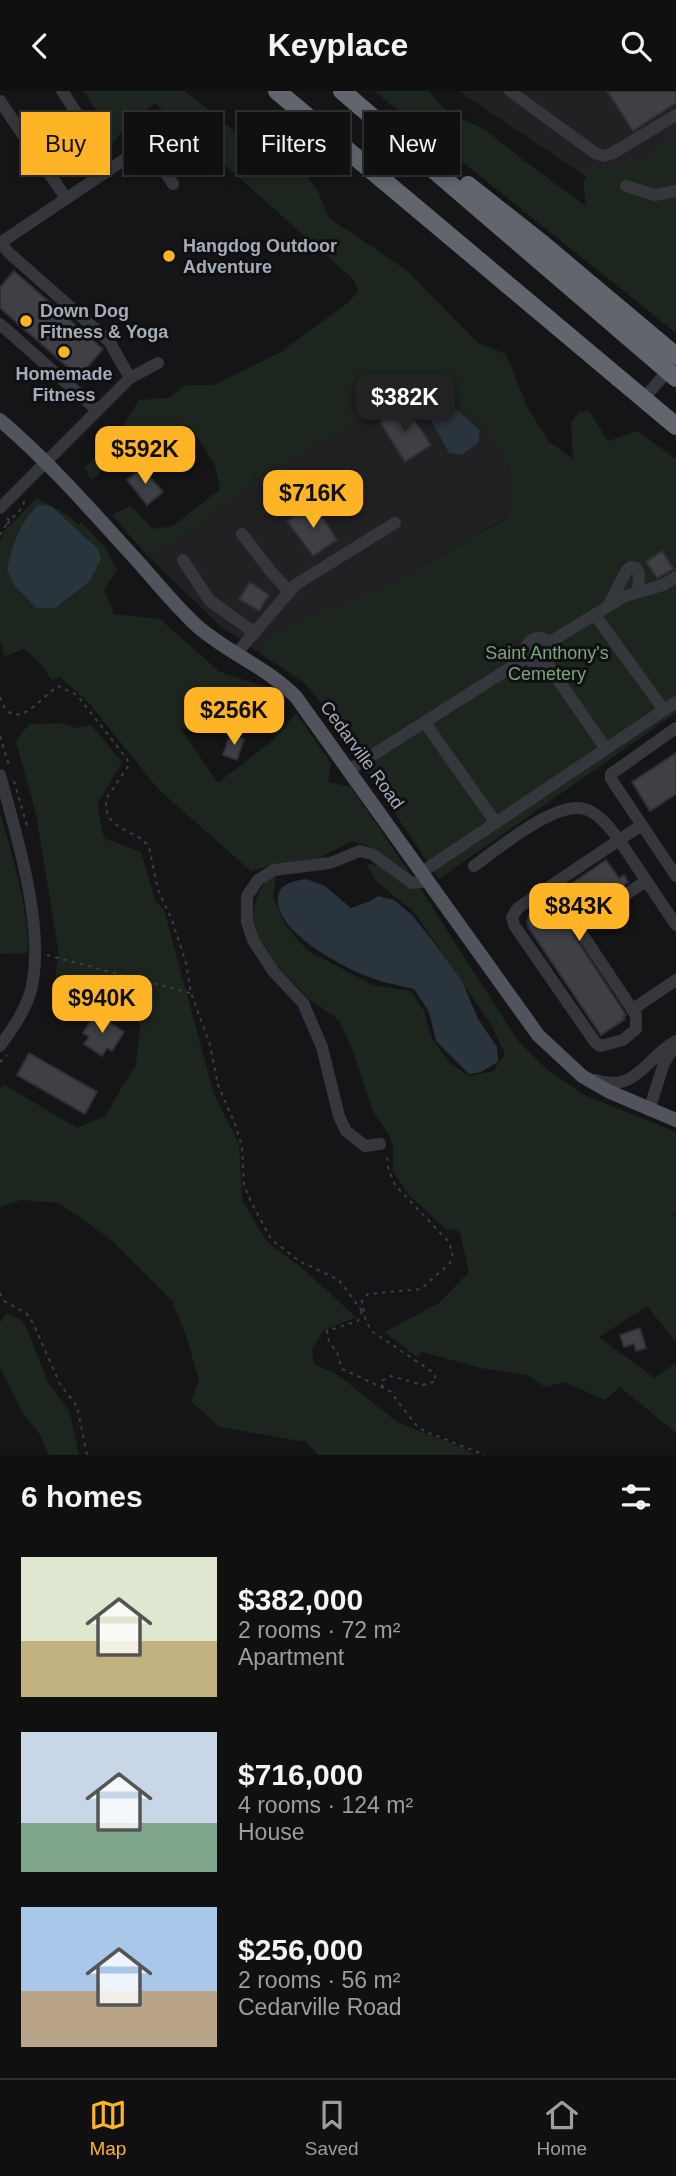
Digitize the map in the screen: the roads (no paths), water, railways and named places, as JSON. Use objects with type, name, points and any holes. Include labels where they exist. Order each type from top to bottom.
[{"type":"highway","points":[[269,91],[381,178]]},
{"type":"highway","points":[[278,91],[676,426]]},
{"type":"highway","points":[[342,91],[674,369]]},
{"type":"main road","name":"Cedarville Road","points":[[0,420],[46,463],[185,614],[210,636],[271,675],[296,697],[538,1035],[582,1076],[676,1120]]},
{"type":"street","points":[[62,91],[76,112]]},
{"type":"street","points":[[510,91],[594,153],[603,156],[676,115]]},
{"type":"street","points":[[0,101],[21,132]]},
{"type":"street","points":[[130,378],[109,341],[0,242],[137,151],[150,153],[173,184]]},
{"type":"street","points":[[50,175],[66,198]]},
{"type":"street","points":[[626,186],[655,195],[676,191]]},
{"type":"street","points":[[0,324],[97,410]]},
{"type":"street","points":[[0,509],[130,378],[158,363]]},
{"type":"street","points":[[643,399],[674,369]]},
{"type":"street","points":[[236,654],[295,585],[395,523]]},
{"type":"street","points":[[242,534],[290,592]]},
{"type":"street","points":[[183,560],[209,600],[255,633]]},
{"type":"street","points":[[608,607],[631,567],[636,568],[639,574],[638,591]]},
{"type":"street","points":[[550,642],[625,596],[663,585],[676,577]]},
{"type":"street","points":[[595,615],[664,710]]},
{"type":"street","points":[[527,657],[526,648],[530,641],[542,638],[550,642]]},
{"type":"street","points":[[527,657],[538,664],[546,662],[552,651],[550,642]]},
{"type":"street","points":[[349,770],[527,657]]},
{"type":"street","points":[[546,662],[606,749]]},
{"type":"street","points":[[380,1144],[365,1146],[346,1131],[339,1116],[322,1047],[303,1003],[273,971],[253,940],[247,922],[247,896],[258,880],[274,870],[330,863],[360,851],[372,855],[412,883],[676,702]]},
{"type":"street","points":[[425,723],[496,823]]},
{"type":"street","points":[[676,728],[611,774],[611,779],[676,876]]},
{"type":"street","points":[[0,775],[32,908],[36,944],[30,992],[15,1025],[0,1046]]},
{"type":"street","points":[[474,866],[550,815],[564,809],[585,809],[604,820],[676,925]]},
{"type":"street","points":[[642,825],[518,908],[512,917],[514,925],[594,1042],[600,1046],[623,1040],[630,1035],[638,1022],[633,1009],[583,929],[646,881]]},
{"type":"street","points":[[633,1009],[676,980]]},
{"type":"street","points":[[582,1076],[599,1082],[625,1083],[639,1073],[654,1056],[676,1042]]},
{"type":"street","points":[[649,1109],[664,1063],[676,1042]]},
{"type":"place","name":"Hangdog Outdoor Adventure","points":[[169,256]]},
{"type":"place","name":"Down Dog Fitness & Yoga","points":[[26,321]]},
{"type":"place","name":"Homemade Fitness","points":[[64,352]]},
{"type":"park label","name":"Saint Anthony's Cemetery","points":[[547,664]]}]
